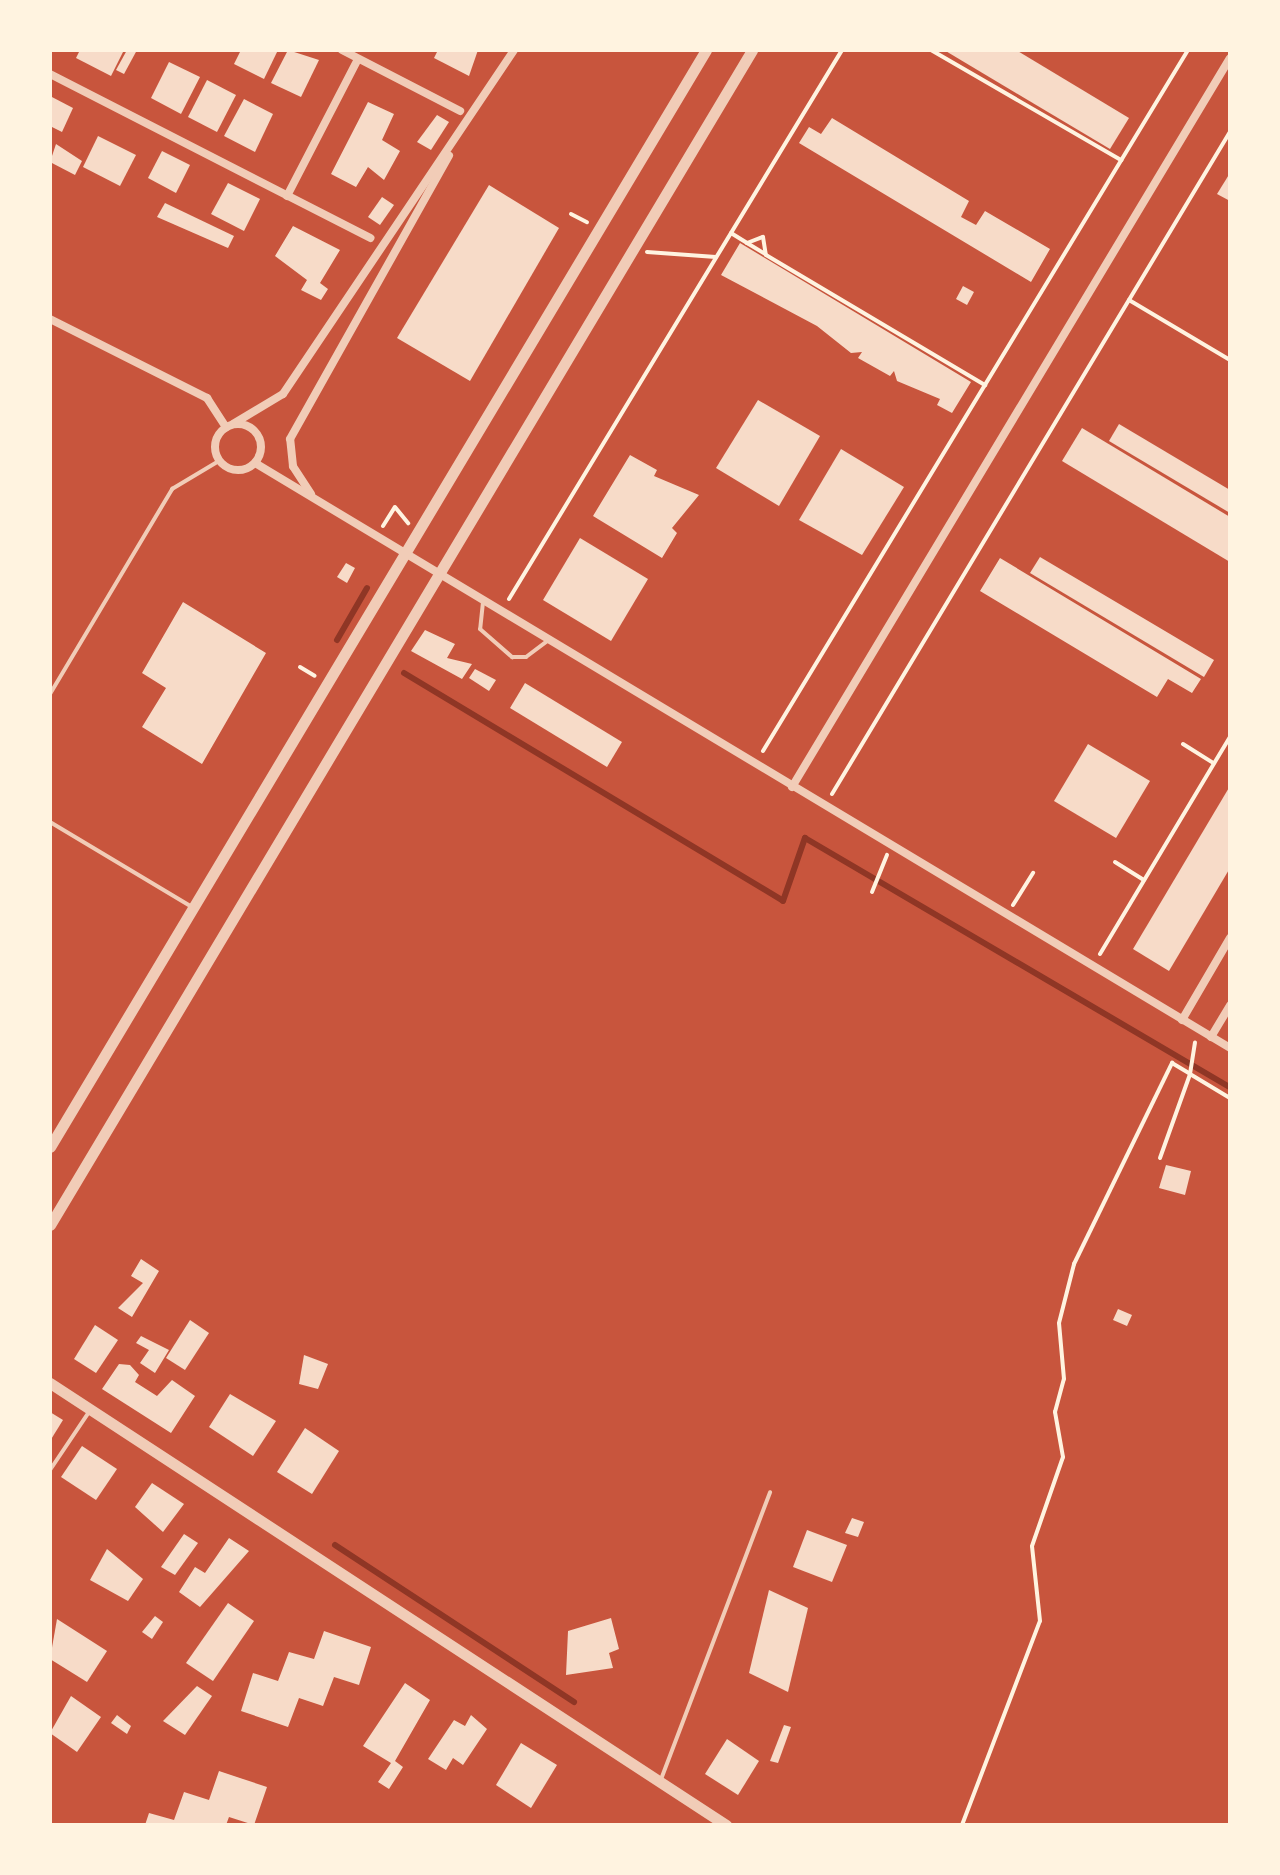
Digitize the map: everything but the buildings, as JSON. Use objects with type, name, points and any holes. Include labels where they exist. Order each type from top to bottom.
[{"type":"street","points":[[342,50],[460,111]]},
{"type":"street","points":[[255,463],[237,470],[219,461],[216,439],[229,426],[283,394],[514,50]]},
{"type":"street","points":[[50,1147],[706,50]]},
{"type":"street","points":[[50,1225],[752,50]]},
{"type":"street","points":[[792,787],[1230,58]]},
{"type":"street","points":[[287,196],[358,59]]},
{"type":"street","points":[[50,74],[370,238]]},
{"type":"street","points":[[318,503],[297,475],[290,439],[471,117]]},
{"type":"street","points":[[50,319],[213,401],[229,426],[257,433],[255,463]]},
{"type":"street","points":[[255,463],[438,576],[1230,1048]]},
{"type":"street","points":[[1182,1020],[1230,938]]},
{"type":"street","points":[[1211,1037],[1230,1005]]},
{"type":"street","points":[[50,1383],[726,1825]]},
{"type":"lane","points":[[50,694],[172,489],[219,461]]},
{"type":"lane","points":[[483,602],[480,629],[512,657],[526,657],[547,641]]},
{"type":"lane","points":[[50,822],[193,908]]},
{"type":"lane","points":[[50,1470],[91,1410]]},
{"type":"lane","points":[[660,1782],[770,1492]]},
{"type":"path","points":[[508,601],[842,50]]},
{"type":"path","points":[[931,50],[1121,160]]},
{"type":"path","points":[[763,751],[1188,50]]},
{"type":"path","points":[[831,796],[1230,132]]},
{"type":"path","points":[[571,214],[591,224]]},
{"type":"path","points":[[731,233],[985,385]]},
{"type":"path","points":[[747,243],[766,239],[766,255]]},
{"type":"path","points":[[647,252],[716,257]]},
{"type":"path","points":[[1129,300],[1230,360]]},
{"type":"path","points":[[382,529],[395,507],[403,515]]},
{"type":"path","points":[[300,667],[320,679]]},
{"type":"path","points":[[1092,966],[1230,737]]},
{"type":"path","points":[[1183,744],[1214,763]]},
{"type":"path","points":[[1115,862],[1144,880]]},
{"type":"path","points":[[874,889],[881,873]]},
{"type":"path","points":[[1007,915],[1033,873]]},
{"type":"path","points":[[962,1825],[1040,1621],[1032,1546],[1063,1457],[1055,1412],[1064,1379],[1059,1323],[1074,1264],[1172,1063],[1230,1098]]},
{"type":"path","points":[[1160,1158],[1191,1064]]},
{"type":"waterway","points":[[337,640],[367,588]]},
{"type":"waterway","points":[[404,673],[783,901],[805,838],[1230,1087]]},
{"type":"waterway","points":[[335,1545],[574,1702]]}]
